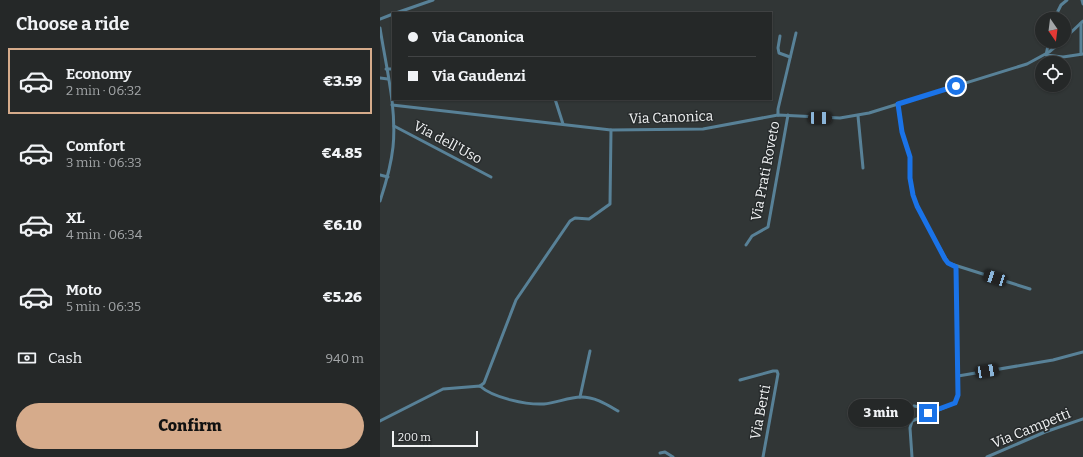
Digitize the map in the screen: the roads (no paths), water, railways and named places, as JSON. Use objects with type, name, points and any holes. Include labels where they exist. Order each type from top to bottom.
[{"type":"street","points":[[400,12],[433,0]]},
{"type":"street","points":[[1058,12],[1067,0]]},
{"type":"street","points":[[1082,0],[1083,4]]},
{"type":"street","points":[[380,19],[392,15]]},
{"type":"street","points":[[1048,48],[1046,55],[1063,57],[1082,54],[1082,22]]},
{"type":"street","name":"Via Canonica","points":[[1071,32],[1082,22]]},
{"type":"street","name":"Via dell'Uso","points":[[380,28],[394,126],[393,147],[388,177],[380,201]]},
{"type":"street","points":[[778,115],[778,109],[796,33]]},
{"type":"street","points":[[780,36],[778,48],[780,53],[790,57]]},
{"type":"street","name":"Via Canonica","points":[[392,105],[611,130],[703,129],[778,115],[840,118],[858,116],[1027,64],[1046,55],[1054,48]]},
{"type":"street","points":[[386,69],[392,70]]},
{"type":"street","points":[[380,78],[388,78]]},
{"type":"street","points":[[555,100],[563,124]]},
{"type":"street","points":[[898,104],[902,132],[910,157],[911,188],[917,206],[945,259],[948,263],[956,267],[1030,288]]},
{"type":"street","name":"Via Prati Roveto","points":[[746,245],[752,236],[768,227],[788,115]]},
{"type":"street","points":[[858,116],[863,168]]},
{"type":"street","name":"Via dell'Uso","points":[[394,126],[491,177]]},
{"type":"street","points":[[380,421],[443,389],[480,386],[484,383],[516,300],[570,220],[575,218],[590,219],[610,204],[611,130]]},
{"type":"street","points":[[380,175],[388,177]]},
{"type":"street","points":[[912,457],[910,428],[912,421],[928,413],[955,403],[958,395],[956,267]]},
{"type":"street","points":[[580,397],[590,351]]},
{"type":"street","points":[[958,376],[1053,360],[1083,352]]},
{"type":"street","name":"Via Berti","points":[[740,380],[778,371],[763,457]]},
{"type":"street","points":[[480,386],[487,392],[499,398],[543,404],[580,397],[598,399],[618,411]]},
{"type":"street","points":[[914,406],[925,408],[928,413]]},
{"type":"street","name":"Via Campetti","points":[[987,457],[1044,432],[1083,419]]},
{"type":"street","points":[[660,453],[666,452],[673,457]]}]
